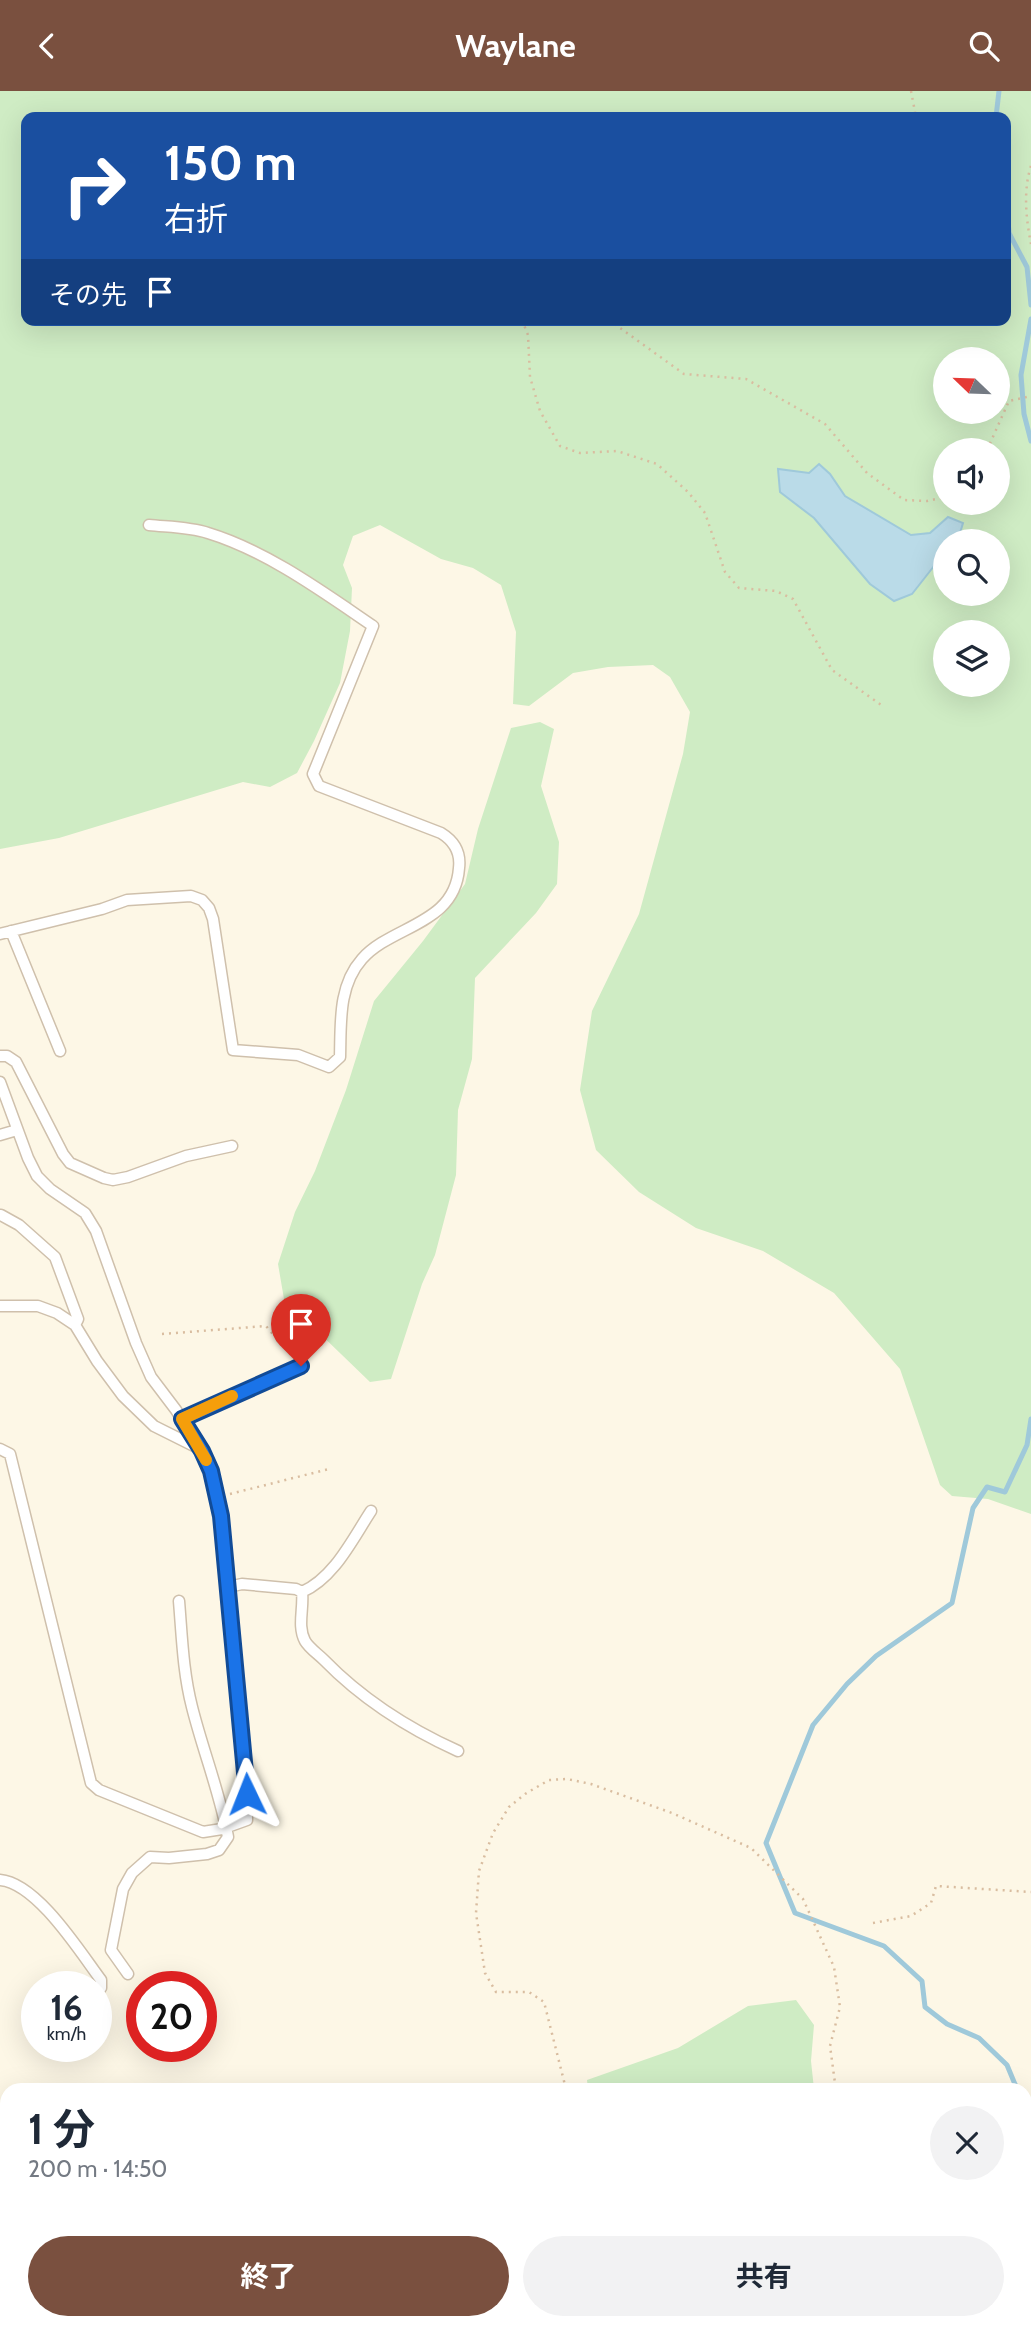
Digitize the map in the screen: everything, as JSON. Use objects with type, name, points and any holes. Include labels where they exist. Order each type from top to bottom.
[{"type":"lane","points":[[0,934],[103,909],[127,900],[191,896],[202,900],[213,919],[233,1050],[298,1055],[329,1067],[340,1057],[343,996],[360,960],[379,944],[415,927],[435,913],[452,893],[459,872],[460,855],[451,839],[319,786],[313,774],[373,626],[293,573],[207,532],[149,525]]},
{"type":"lane","points":[[11,931],[60,1051]]},
{"type":"lane","points":[[0,1056],[7,1056],[16,1062],[56,1143],[70,1163],[104,1178],[113,1180],[128,1177],[186,1156],[232,1146]]},
{"type":"lane","points":[[0,1082],[37,1175],[50,1189],[85,1213],[96,1231],[151,1377],[182,1419],[211,1471],[221,1516],[246,1769],[247,1820],[204,1832],[99,1790],[91,1783],[10,1454],[0,1449]]},
{"type":"lane","points":[[0,1135],[17,1130]]},
{"type":"lane","points":[[1,1215],[19,1225],[55,1257],[78,1319],[75,1325]]},
{"type":"lane","points":[[0,1306],[38,1306],[57,1313],[75,1325],[123,1396],[155,1426],[202,1451]]},
{"type":"lane","points":[[182,1419],[301,1366]]},
{"type":"lane","points":[[228,1587],[242,1584],[302,1592],[315,1586],[328,1574],[371,1511]]},
{"type":"lane","points":[[302,1592],[301,1629],[305,1641],[344,1681],[410,1728],[458,1751]]},
{"type":"lane","points":[[126,1971],[111,1950],[123,1889],[132,1873],[150,1857],[169,1858],[219,1850],[228,1837],[223,1810],[191,1706],[184,1665],[179,1601]]},
{"type":"lane","points":[[0,1880],[20,1888],[57,1919],[95,1971]]},
{"type":"path","points":[[911,91],[915,112]]},
{"type":"path","points":[[1031,166],[1027,225],[1031,244]]},
{"type":"path","points":[[525,326],[528,335],[530,377],[540,411],[560,446],[580,453],[617,451],[657,464],[688,492],[705,513],[725,572],[739,588],[776,590],[793,599],[832,670],[884,707]]},
{"type":"path","points":[[617,326],[684,375],[746,379],[825,424],[867,473],[904,500],[933,500]]},
{"type":"path","points":[[993,438],[1010,401],[1031,396]]},
{"type":"path","points":[[162,1334],[266,1326],[301,1366]]},
{"type":"path","points":[[217,1497],[329,1469]]},
{"type":"path","points":[[564,2083],[544,2002],[529,1992],[496,1992],[485,1973],[476,1913],[479,1871],[493,1833],[509,1807],[550,1780],[567,1779],[591,1784],[672,1813],[751,1849],[803,1899],[834,1967],[840,2007],[830,2046],[835,2083]]},
{"type":"path","points":[[873,1923],[911,1916],[931,1903],[936,1886],[1031,1892]]},
{"type":"green space","points":[[0,91],[1031,91],[1031,1514],[988,1499],[952,1496],[940,1485],[900,1369],[834,1293],[763,1251],[696,1228],[639,1192],[596,1150],[580,1090],[592,1011],[639,914],[683,754],[690,712],[670,677],[653,665],[608,667],[573,673],[529,706],[513,704],[516,632],[501,585],[473,568],[441,559],[380,525],[353,536],[343,565],[352,588],[350,631],[340,683],[297,773],[270,787],[243,782],[59,838],[0,849]]},
{"type":"green space","points":[[540,722],[554,729],[541,786],[559,842],[557,884],[536,913],[475,978],[472,1059],[458,1110],[456,1175],[435,1255],[422,1284],[391,1379],[370,1382],[284,1299],[278,1264],[295,1212],[315,1171],[346,1090],[374,1001],[465,884],[478,829],[511,728]]},
{"type":"green space","points":[[796,2000],[814,2025],[811,2061],[813,2083],[587,2083],[587,2080],[678,2048],[748,2006]]},
{"type":"water","points":[[819,464],[830,474],[845,496],[911,535],[933,530],[933,567],[912,594],[894,601],[870,584],[814,518],[780,492],[778,469],[809,473]]},
{"type":"water","points":[[948,517],[963,523],[961,529],[934,529]]},
{"type":"waterway","points":[[997,112],[999,91]]},
{"type":"waterway","points":[[1011,237],[1027,267],[1031,305]]},
{"type":"waterway","points":[[1031,319],[1021,375],[1024,414],[1031,441]]},
{"type":"waterway","points":[[1014,2083],[1007,2065],[979,2038],[947,2024],[925,2007],[922,1981],[884,1946],[795,1913],[766,1843],[813,1725],[847,1684],[876,1656],[952,1603],[973,1508],[987,1487],[1005,1492],[1027,1445],[1031,1419]]},
{"type":"slow traffic","points":[[206,1460],[182,1419],[232,1396]]},
{"type":"route","points":[[247,1794],[221,1516],[211,1471],[182,1419],[301,1366]]}]
